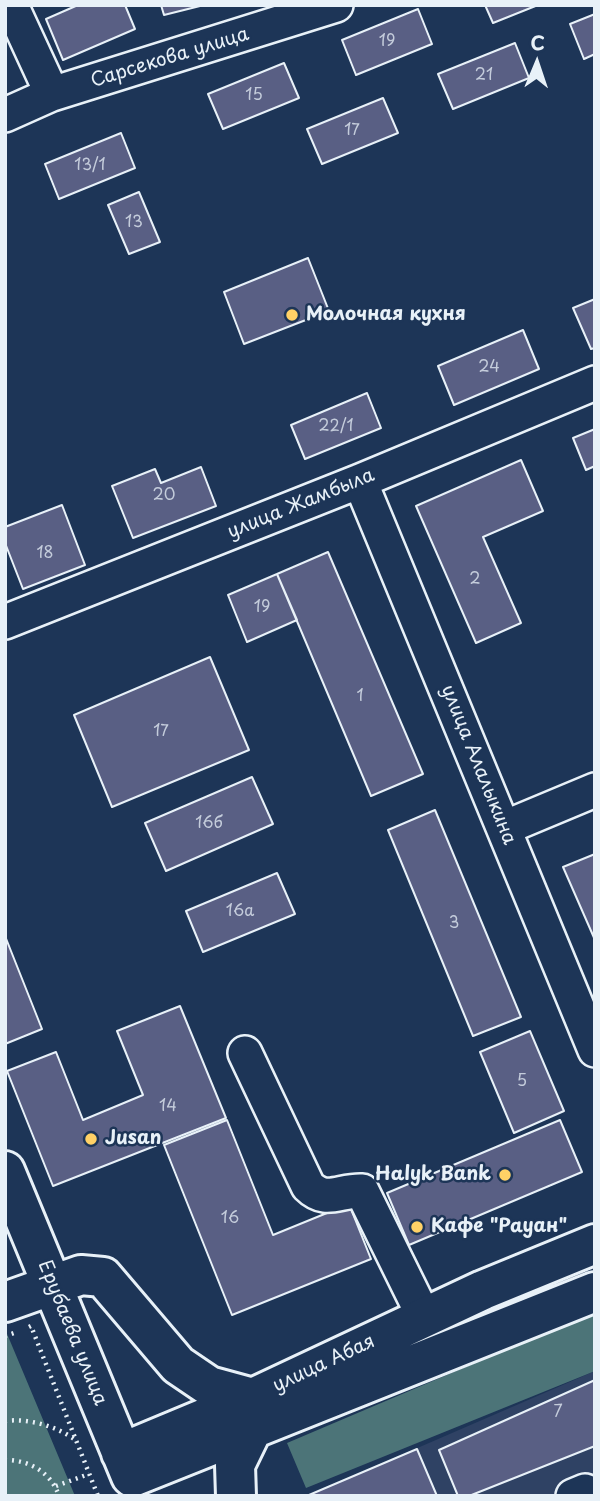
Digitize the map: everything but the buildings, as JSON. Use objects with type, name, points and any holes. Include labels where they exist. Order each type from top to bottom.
[{"type":"main road","name":"Ерубаева улица","points":[[5,1171],[131,1475]]},
{"type":"main road","name":"улица Абая","points":[[253,1413],[424,1317],[595,1244]]},
{"type":"main road","name":"улица Абая","points":[[5,1302],[52,1283],[81,1275],[103,1277],[178,1365],[253,1413]]},
{"type":"main road","name":"улица Абая","points":[[253,1413],[595,1292]]},
{"type":"main road","points":[[131,1475],[253,1413]]},
{"type":"main road","points":[[236,1496],[234,1465],[253,1413]]},
{"type":"street","points":[[11,5],[52,94]]},
{"type":"street","name":"Сарсекова улица","points":[[5,115],[52,94],[336,5]]},
{"type":"street","name":"улица Жамбыла","points":[[5,621],[360,481],[595,383]]},
{"type":"street","name":"улица Алалыкина","points":[[360,481],[595,1049]]},
{"type":"street","points":[[504,828],[595,790]]},
{"type":"street","points":[[245,1053],[308,1186],[316,1195],[362,1191],[424,1317]]},
{"type":"street","points":[[573,1496],[585,1491],[595,1495]]},
{"type":"path","points":[[5,1336],[31,1326],[98,1496]]},
{"type":"path","points":[[5,1421],[15,1420],[62,1430],[74,1439]]},
{"type":"path","points":[[5,1460],[20,1460],[41,1469],[56,1486],[59,1496]]},
{"type":"path","points":[[56,1486],[89,1474]]},
{"type":"shaded area","points":[[595,1371],[595,1496],[307,1496],[309,1495]]},
{"type":"green space","points":[[595,1312],[595,1371],[306,1488],[287,1443]]},
{"type":"green space","points":[[5,1329],[75,1496],[5,1496]]},
{"type":"place","name":"Молочная кухня","points":[[292,315]]},
{"type":"place","name":"Jusan","points":[[91,1139]]},
{"type":"place","name":"Halyk Bank","points":[[505,1175]]},
{"type":"place","name":"Кафе \"Рауан\"","points":[[417,1227]]}]
